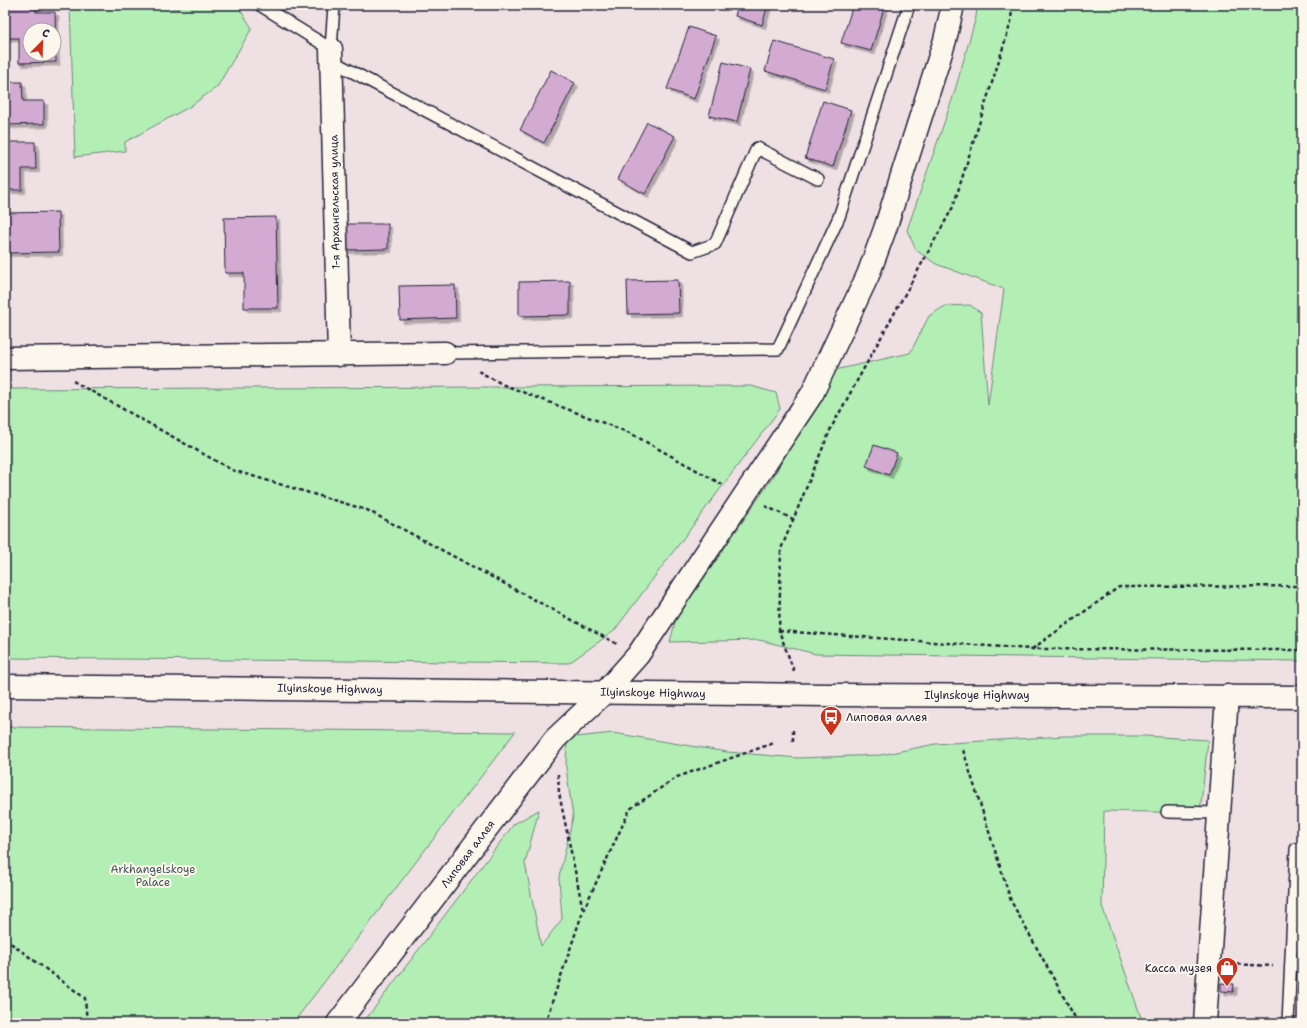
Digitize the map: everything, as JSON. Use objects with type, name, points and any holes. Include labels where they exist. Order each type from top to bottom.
[{"type":"street","name":"Липовая аллея","points":[[338,1023],[556,739],[605,692],[638,655],[745,497],[812,394],[868,275],[945,40],[953,5]]},
{"type":"street","name":"1-я Архангельская улица","points":[[331,55],[339,355]]},
{"type":"street","points":[[5,358],[445,353]]},
{"type":"street","name":"Ilyinskoye Highway","points":[[5,686],[605,692],[1302,696]]},
{"type":"street","points":[[1205,1023],[1227,696]]},
{"type":"lane","points":[[260,5],[331,55],[692,252],[715,244],[757,148],[818,179]]},
{"type":"lane","points":[[331,55],[334,5]]},
{"type":"lane","points":[[445,353],[778,349],[840,217],[909,5]]},
{"type":"lane","points":[[1167,812],[1220,813]]},
{"type":"lane","points":[[1288,1023],[1296,850]]},
{"type":"lane","points":[[1291,964],[1302,960]]},
{"type":"path","points":[[794,671],[780,631],[781,549],[831,428],[953,207],[1012,22],[1012,5]]},
{"type":"path","points":[[445,353],[504,385],[630,432],[745,497],[794,519]]},
{"type":"path","points":[[67,377],[232,470],[367,510],[638,655]]},
{"type":"path","points":[[1031,649],[1119,587],[1302,586]]},
{"type":"path","points":[[780,631],[1031,649],[1302,650]]},
{"type":"path","points":[[793,730],[793,742]]},
{"type":"path","points":[[556,739],[559,793],[583,911]]},
{"type":"path","points":[[545,1023],[583,911],[630,809],[677,777],[774,743]]},
{"type":"path","points":[[963,750],[1011,901],[1078,1023]]},
{"type":"path","points":[[5,939],[85,998],[86,1023]]},
{"type":"path","points":[[1210,963],[1291,964]]},
{"type":"green space","points":[[70,5],[153,5],[179,9],[183,5],[237,5],[252,28],[217,87],[189,107],[125,142],[125,151],[75,157]]},
{"type":"green space","points":[[977,5],[1302,5],[1302,661],[816,654],[759,640],[670,642],[676,619],[773,477],[835,370],[910,353],[929,316],[945,306],[970,305],[981,313],[988,405],[1004,289],[936,264],[916,250],[907,230],[953,97],[976,17]]},
{"type":"green space","points":[[751,386],[776,393],[780,409],[614,631],[569,663],[5,658],[5,389]]},
{"type":"green space","name":"Arkhangelskoye Palace","points":[[5,727],[515,732],[293,1023],[5,1023]]},
{"type":"green space","points":[[613,733],[727,752],[798,758],[881,755],[935,744],[1065,736],[1145,736],[1208,740],[1200,813],[1104,811],[1102,906],[1143,1023],[363,1023],[514,824],[539,810],[525,863],[541,946],[562,919],[559,877],[573,817],[566,767],[567,738]]},
{"type":"building","points":[[5,5],[36,5],[36,12],[55,12],[55,22],[22,22],[22,62],[56,62],[19,63],[19,38],[5,38]]},
{"type":"building","points":[[738,5],[768,5],[762,25],[735,16]]},
{"type":"building","points":[[853,5],[885,5],[871,51],[841,43]]},
{"type":"building","points":[[689,27],[716,36],[694,99],[667,89]]},
{"type":"building","points":[[774,41],[834,59],[825,89],[765,71]]},
{"type":"building","points":[[723,62],[750,69],[737,122],[709,116]]},
{"type":"building","points":[[551,70],[575,83],[544,143],[520,130]]},
{"type":"building","points":[[5,82],[22,82],[23,101],[44,101],[44,124],[5,125]]},
{"type":"building","points":[[823,101],[851,110],[833,167],[805,158]]},
{"type":"building","points":[[647,122],[675,136],[645,194],[618,179]]},
{"type":"building","points":[[5,142],[35,142],[36,169],[22,169],[22,190],[5,190]]},
{"type":"building","points":[[58,212],[59,252],[6,253],[5,213]]},
{"type":"building","points":[[276,217],[278,308],[244,308],[244,273],[225,273],[224,218]]},
{"type":"building","points":[[346,224],[388,224],[388,249],[346,250]]},
{"type":"building","points":[[678,280],[679,313],[628,314],[627,281]]},
{"type":"building","points":[[570,281],[570,315],[519,316],[519,282]]},
{"type":"building","points":[[455,285],[456,318],[400,320],[399,286]]},
{"type":"building","points":[[874,445],[897,453],[889,475],[866,466]]},
{"type":"building","name":"Касса музея","points":[[1221,983],[1234,984],[1233,992],[1221,991]]},
{"type":"place","name":"Липовая аллея","points":[[831,736]]},
{"type":"place","name":"Касса музея","points":[[1227,988]]}]
